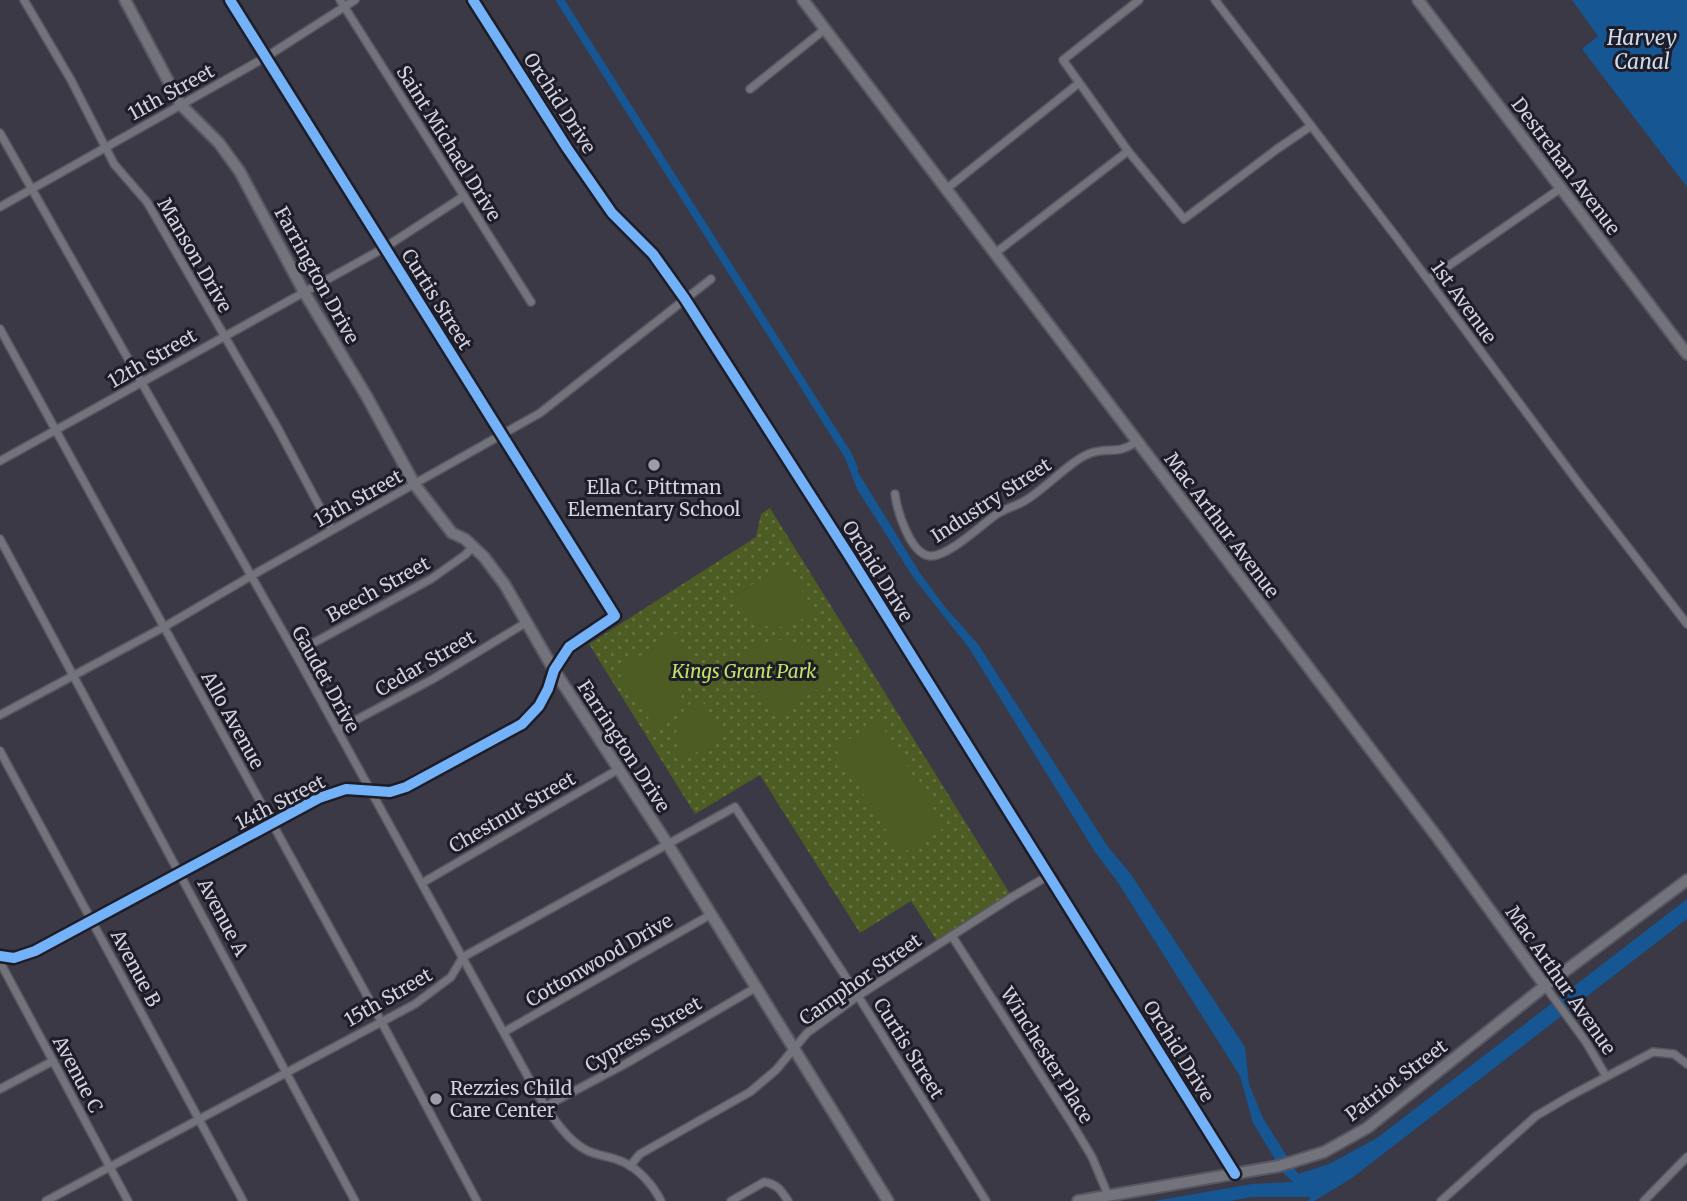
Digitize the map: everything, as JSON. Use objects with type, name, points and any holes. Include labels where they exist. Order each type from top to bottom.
[{"type":"street","name":"Manson Drive","points":[[24,0],[71,80],[104,147],[120,172],[147,202],[276,425],[331,530]]},
{"type":"street","name":"Farrington Drive","points":[[125,0],[181,105],[219,143],[240,172],[304,292],[367,397],[415,485],[452,533],[465,539],[484,557],[505,585],[554,670],[667,843],[888,1201]]},
{"type":"street","name":"Curtis Street","points":[[230,0],[615,616]]},
{"type":"street","name":"11th Street","points":[[0,206],[266,57],[342,3],[355,0]]},
{"type":"street","name":"Orchid Drive","points":[[473,0],[612,213],[653,254],[685,299],[1235,1174]]},
{"type":"street","name":"Mac Arthur Avenue","points":[[803,0],[1437,837],[1569,1018],[1606,1076]]},
{"type":"street","points":[[1139,0],[1063,60],[1128,151],[1184,219],[1311,126]]},
{"type":"street","name":"1st Avenue","points":[[1215,0],[1687,624]]},
{"type":"street","name":"Destrehan Avenue","points":[[1418,0],[1687,354]]},
{"type":"street","name":"Saint Michael Drive","points":[[342,3],[531,302]]},
{"type":"street","points":[[750,89],[825,29]]},
{"type":"street","points":[[945,190],[1079,83]]},
{"type":"street","name":"Gaudet Drive","points":[[0,133],[295,653],[368,790],[546,1106],[559,1125],[584,1149],[623,1161],[638,1171],[657,1192],[661,1201]]},
{"type":"street","points":[[994,254],[1128,151]]},
{"type":"street","points":[[1428,280],[1561,188]]},
{"type":"street","name":"12th Street","points":[[0,461],[384,248],[464,196]]},
{"type":"street","name":"13th Street","points":[[0,715],[164,627],[331,530],[503,435],[560,399],[711,279]]},
{"type":"street","name":"Allo Avenue","points":[[0,329],[381,1021],[477,1201]]},
{"type":"street","name":"Industry Street","points":[[895,494],[902,522],[915,547],[922,554],[931,556],[939,554],[999,512],[1027,500],[1091,453],[1119,451],[1136,442]]},
{"type":"street","name":"Avenue A","points":[[0,539],[355,1201]]},
{"type":"street","name":"Beech Street","points":[[295,653],[431,579],[473,547]]},
{"type":"street","name":"14th Street","points":[[0,956],[14,958],[35,951],[319,798],[346,789],[390,792],[406,787],[522,724],[540,706],[554,670],[569,647],[615,616]]},
{"type":"street","name":"Cedar Street","points":[[337,730],[433,679],[527,622]]},
{"type":"street","name":"Avenue B","points":[[0,751],[243,1201]]},
{"type":"street","name":"Chestnut Street","points":[[422,883],[619,769]]},
{"type":"street","name":"Curtis Street","points":[[735,807],[858,996],[986,1201]]},
{"type":"street","name":"15th Street","points":[[46,1201],[436,990],[451,977],[463,957],[735,807]]},
{"type":"street","name":"Camphor Street","points":[[630,1166],[640,1154],[750,1091],[776,1070],[807,1033],[858,996],[1048,876]]},
{"type":"street","name":"Patriot Street","points":[[1078,1201],[1279,1166],[1324,1152],[1367,1128],[1545,986],[1687,880]]},
{"type":"street","name":"Cottonwood Drive","points":[[504,1032],[710,915]]},
{"type":"street","name":"Winchester Place","points":[[952,936],[1071,1122],[1092,1157],[1108,1195]]},
{"type":"street","name":"Avenue C","points":[[0,962],[128,1201]]},
{"type":"street","name":"Cypress Street","points":[[546,1106],[627,1063],[755,988]]},
{"type":"street","points":[[1441,1201],[1536,1115],[1606,1076],[1653,1052],[1674,1054],[1687,1064]]},
{"type":"street","points":[[0,1089],[53,1061]]},
{"type":"street","points":[[1644,1201],[1687,1157]]},
{"type":"street","points":[[731,1201],[764,1182],[780,1188],[788,1201]]},
{"type":"green space","name":"Kings Grant Park","points":[[770,508],[1012,897],[939,944],[911,901],[860,933],[760,775],[695,814],[589,644],[756,537],[761,514]]},
{"type":"green space","points":[[785,565],[816,612],[790,624],[770,627],[753,618],[735,595]]},
{"type":"green space","points":[[677,633],[686,662],[684,690],[666,720],[655,728],[617,670]]},
{"type":"green space","points":[[780,640],[812,652],[834,679],[774,716],[737,657],[761,643]]},
{"type":"green space","points":[[700,697],[724,736],[684,760],[677,742],[677,724],[685,709]]},
{"type":"green space","points":[[879,721],[945,827],[901,854],[835,748]]},
{"type":"water","name":"Harvey Canal","points":[[1572,0],[1687,0],[1687,187],[1582,49],[1598,36]]},
{"type":"water","points":[[851,461],[920,573],[945,607],[978,644],[1108,847],[1130,873],[1245,1047],[1249,1084],[1263,1118],[1298,1174],[1329,1164],[1377,1138],[1687,899],[1687,919],[1352,1178],[1314,1201],[1308,1201],[1311,1197],[1252,1197],[1230,1201],[1154,1201],[1252,1184],[1293,1182],[1284,1174],[1253,1123],[1240,1076],[1117,881],[1095,852],[969,648],[913,577],[857,489],[847,463]]},
{"type":"waterway","points":[[560,0],[848,455],[854,469]]},
{"type":"cycle path","points":[[0,956],[14,958],[35,951],[319,798],[346,789],[390,792],[406,787],[522,724],[539,706],[554,670],[569,647],[615,616],[230,0]]},
{"type":"cycle path","points":[[473,0],[567,148],[612,213],[653,254],[685,299],[850,557],[1235,1174]]},
{"type":"place","name":"Ella C. Pittman Elementary School","points":[[654,465]]},
{"type":"place","name":"Rezzies Child Care Center","points":[[436,1099]]}]
